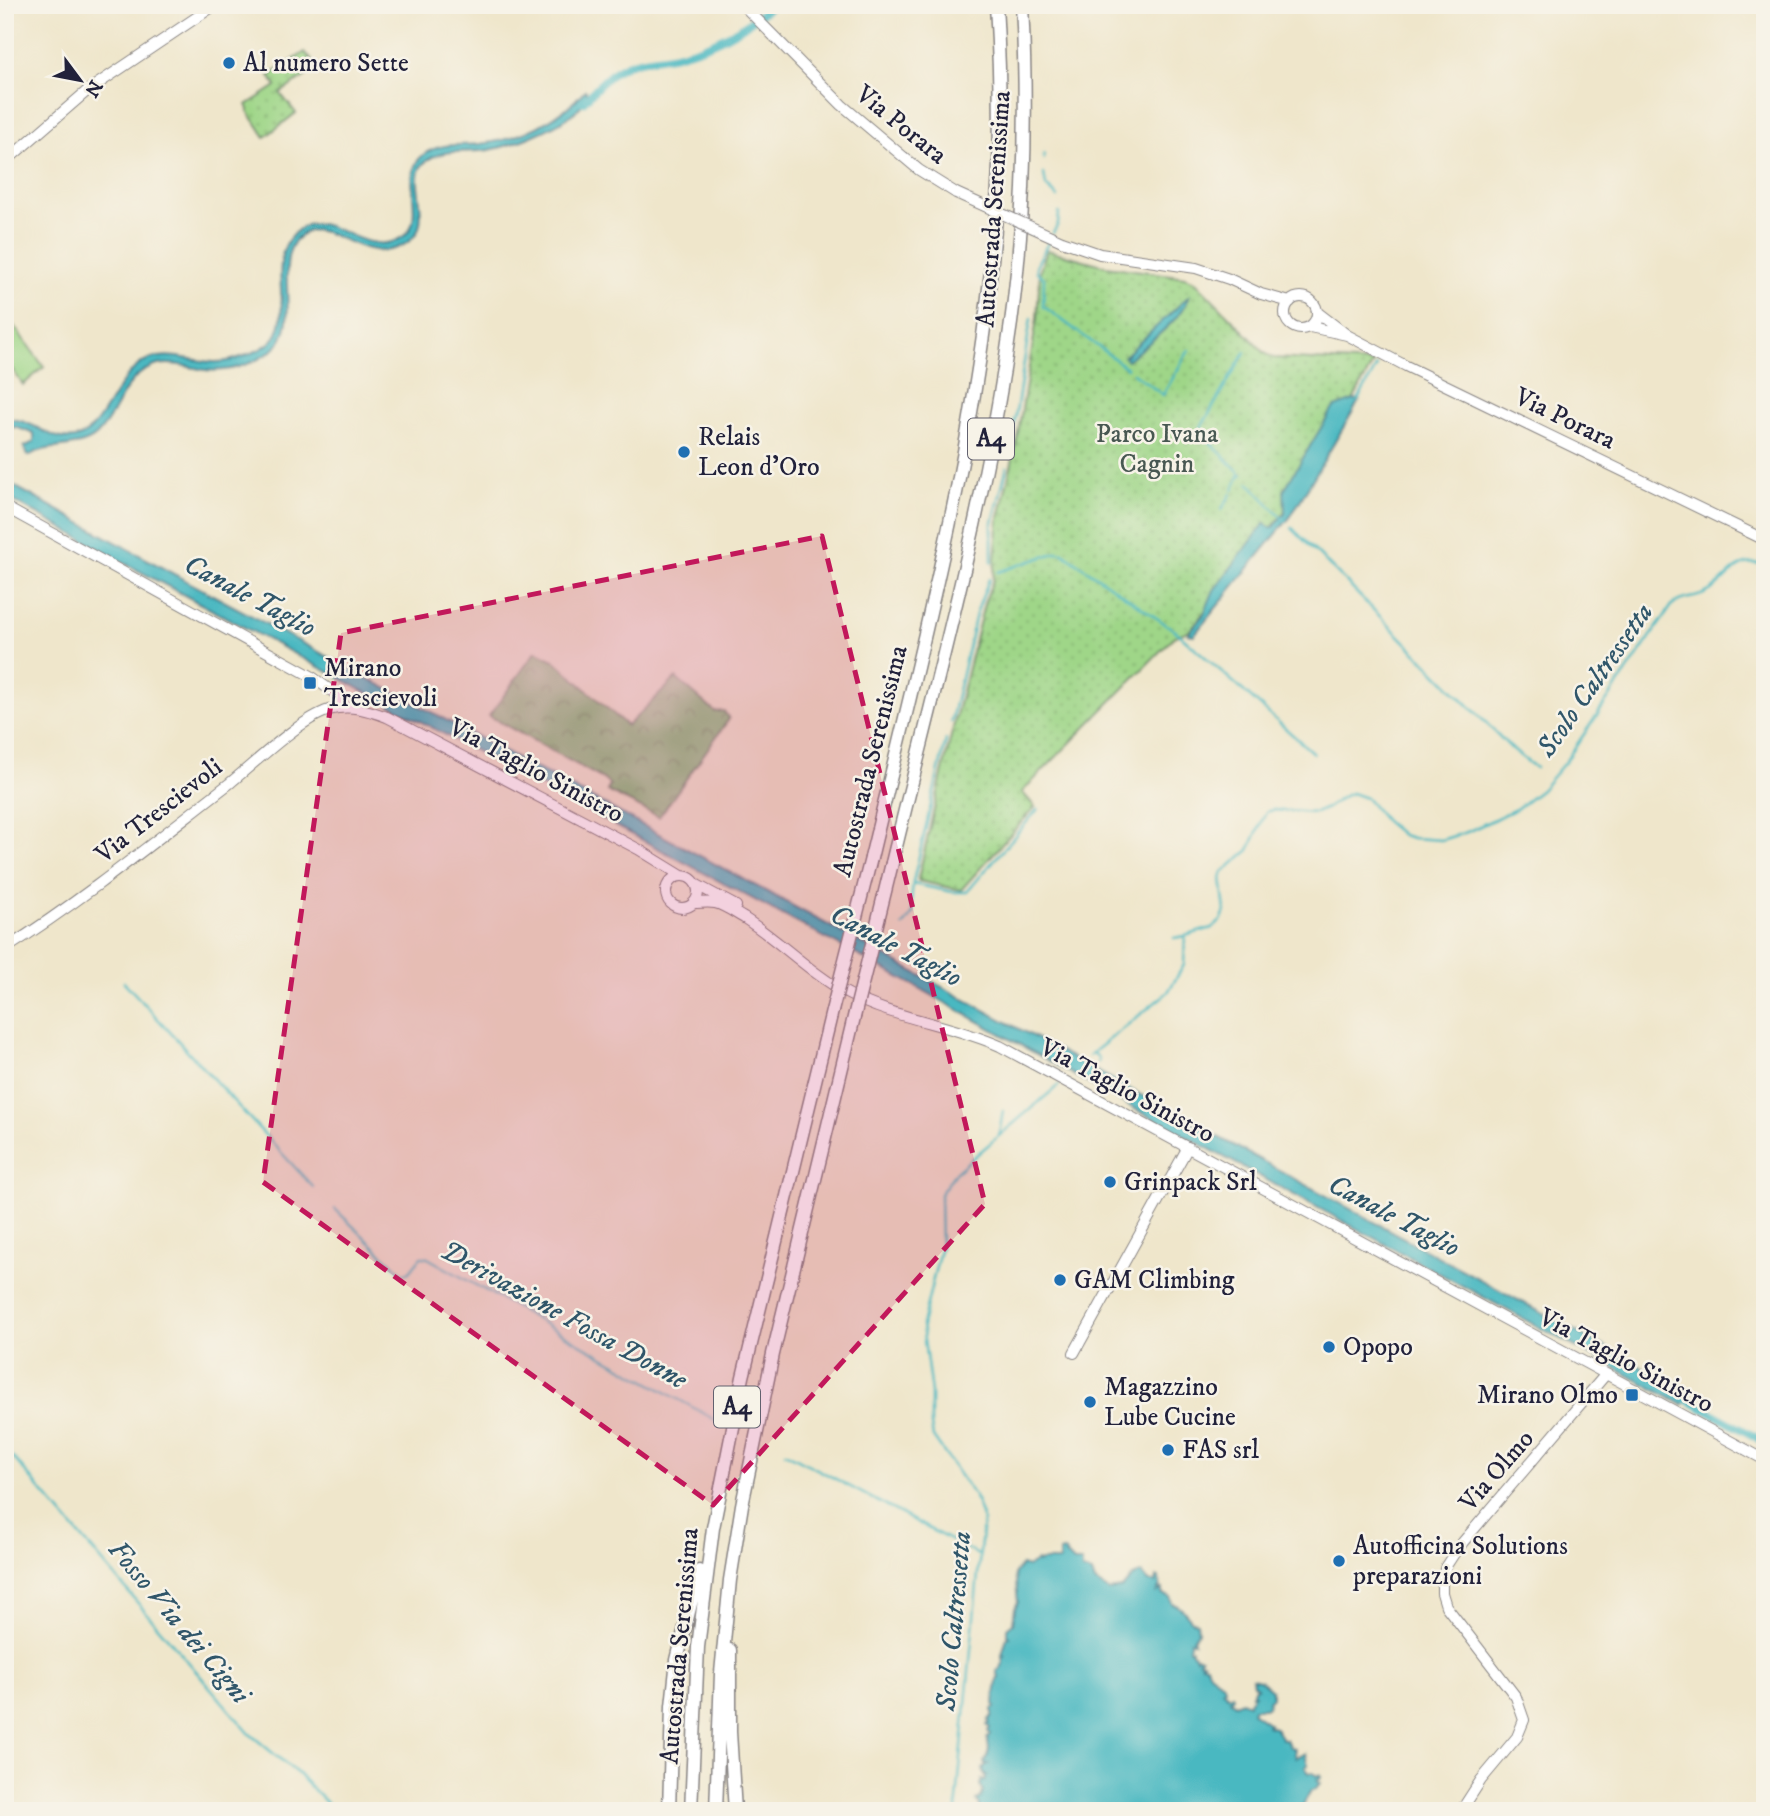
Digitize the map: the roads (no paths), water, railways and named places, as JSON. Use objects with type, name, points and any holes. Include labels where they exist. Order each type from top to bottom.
[{"type":"highway","name":"Autostrada Serenissima","points":[[691,1811],[694,1709],[704,1587],[743,1377],[929,621],[961,473],[991,274],[1000,148],[996,5]]},
{"type":"highway","name":"Autostrada Serenissima","points":[[716,1811],[721,1673],[730,1580],[772,1354],[971,535],[997,413],[1017,269],[1024,152],[1022,5]]},
{"type":"highway","points":[[669,1811],[672,1706],[677,1660],[698,1576],[706,1523],[732,1406],[743,1377]]},
{"type":"highway","points":[[735,1811],[730,1732],[730,1654],[742,1505]]},
{"type":"main road","points":[[5,162],[87,91],[215,5]]},
{"type":"main road","name":"Via Porara","points":[[744,6],[842,104],[908,162],[956,193],[1062,241],[1100,254],[1196,268],[1261,294],[1290,302],[1306,298],[1312,302],[1317,312],[1347,335],[1765,540]]},
{"type":"main road","name":"Via Porara","points":[[1261,294],[1285,313],[1286,320],[1292,326],[1302,330],[1310,327],[1347,335]]},
{"type":"main road","points":[[1285,313],[1290,302]]},
{"type":"main road","points":[[1310,327],[1316,320],[1317,312]]},
{"type":"main road","points":[[5,507],[311,676],[337,695],[339,708]]},
{"type":"main road","name":"Via Taglio Sinistro","points":[[339,708],[360,708],[387,717],[650,855],[682,876]]},
{"type":"main road","name":"Via Trescievoli","points":[[5,949],[123,866],[296,731],[327,711],[339,708]]},
{"type":"main road","points":[[650,855],[667,886],[667,898],[673,905],[683,908],[694,903],[698,895],[697,885],[691,878],[674,878],[667,886]]},
{"type":"main road","name":"Via Taglio Sinistro","points":[[697,885],[739,908],[763,930],[846,993],[872,1005],[956,1029],[1000,1046],[1765,1460]]},
{"type":"main road","name":"Via Taglio Sinistro","points":[[694,903],[718,904],[763,930]]},
{"type":"main road","points":[[1074,1353],[1188,1147]]},
{"type":"main road","name":"Via Olmo","points":[[1461,1811],[1481,1780],[1517,1737],[1524,1720],[1517,1697],[1449,1612],[1442,1593],[1444,1573],[1457,1549],[1606,1374]]},
{"type":"water","points":[[585,90],[590,96],[576,111],[541,132],[497,148],[446,153],[430,158],[419,173],[421,219],[418,230],[411,240],[397,248],[372,250],[324,232],[306,232],[294,242],[289,255],[287,322],[283,337],[267,354],[250,363],[223,370],[169,364],[146,370],[129,385],[105,426],[97,435],[82,443],[46,449],[28,456],[24,447],[34,442],[34,434],[16,427],[5,428],[5,420],[15,420],[57,437],[75,438],[94,425],[128,376],[150,359],[173,357],[223,362],[262,348],[275,337],[280,325],[283,252],[289,239],[301,228],[311,224],[323,225],[371,242],[397,240],[407,233],[412,223],[413,175],[416,164],[423,155],[443,146],[493,142],[523,133],[564,110]]},
{"type":"water","points":[[1189,296],[1180,313],[1163,331],[1127,360],[1124,357]]},
{"type":"water","points":[[1354,400],[1359,401],[1291,516],[1194,635],[1188,634],[1204,614],[1214,590],[1265,523],[1274,527],[1285,513],[1284,490],[1334,407]]},
{"type":"water","points":[[5,481],[1689,1393],[1683,1405],[1113,1097],[921,989],[128,565],[5,496]]},
{"type":"water","points":[[1064,1551],[1067,1554],[1064,1556],[1067,1555],[1074,1562],[1082,1562],[1082,1570],[1092,1573],[1095,1582],[1109,1591],[1122,1589],[1133,1576],[1141,1573],[1149,1582],[1155,1581],[1155,1584],[1156,1577],[1159,1578],[1160,1586],[1157,1592],[1162,1589],[1162,1594],[1170,1597],[1172,1604],[1180,1608],[1192,1621],[1197,1622],[1198,1632],[1194,1642],[1190,1641],[1189,1649],[1192,1649],[1196,1658],[1201,1658],[1199,1661],[1206,1665],[1209,1673],[1224,1684],[1225,1688],[1222,1690],[1229,1696],[1232,1694],[1230,1700],[1235,1704],[1241,1701],[1248,1704],[1256,1694],[1252,1694],[1255,1687],[1258,1688],[1253,1684],[1252,1678],[1260,1680],[1272,1690],[1272,1697],[1266,1708],[1253,1708],[1252,1712],[1269,1724],[1267,1726],[1275,1728],[1282,1739],[1286,1739],[1294,1749],[1296,1758],[1305,1753],[1308,1765],[1305,1767],[1309,1773],[1317,1776],[1320,1774],[1321,1778],[1317,1781],[1320,1783],[1311,1790],[1303,1805],[1294,1811],[979,1811],[977,1800],[983,1792],[980,1785],[982,1779],[984,1781],[987,1775],[983,1768],[988,1764],[984,1761],[989,1749],[987,1738],[990,1728],[987,1725],[990,1723],[988,1721],[992,1716],[992,1709],[995,1708],[994,1698],[999,1678],[997,1671],[1003,1663],[1002,1657],[1005,1656],[1002,1655],[1009,1636],[1007,1628],[1013,1623],[1018,1602],[1015,1573],[1021,1565],[1027,1567],[1036,1561],[1059,1561],[1059,1552]]},
{"type":"waterway","points":[[759,5],[765,11]]},
{"type":"waterway","points":[[583,102],[609,76],[626,65],[676,55],[715,42],[739,29],[772,5]]},
{"type":"waterway","points":[[1044,153],[1044,159]]},
{"type":"waterway","points":[[1044,174],[1046,186],[1058,197]]},
{"type":"waterway","points":[[1053,233],[1058,224],[1059,213]]},
{"type":"waterway","points":[[1050,239],[1036,266],[1037,272],[1044,278],[1043,306],[1127,368]]},
{"type":"waterway","points":[[1011,444],[1031,318]]},
{"type":"waterway","points":[[1133,373],[1163,395],[1189,350]]},
{"type":"waterway","points":[[1242,475],[1199,431],[1245,352]]},
{"type":"waterway","points":[[1357,402],[1377,366]]},
{"type":"waterway","points":[[992,562],[992,526],[1007,467]]},
{"type":"waterway","points":[[1233,490],[1240,474]]},
{"type":"waterway","points":[[1249,483],[1286,522]]},
{"type":"waterway","points":[[1222,509],[1231,494]]},
{"type":"waterway","points":[[1292,528],[1514,751],[1536,768]]},
{"type":"waterway","points":[[998,572],[1058,552],[1063,553],[1177,632],[1313,753]]},
{"type":"waterway","name":"Scolo Caltressetta","points":[[1089,1056],[1168,992],[1184,965],[1185,936],[1212,928],[1221,921],[1225,911],[1221,878],[1223,872],[1249,850],[1266,812],[1273,810],[1315,813],[1352,793],[1366,798],[1385,821],[1402,835],[1441,840],[1467,832],[1516,809],[1541,790],[1565,762],[1673,604],[1706,593],[1738,567],[1754,563],[1765,565]]},
{"type":"waterway","points":[[951,721],[976,614],[989,579]]},
{"type":"waterway","points":[[903,926],[913,914],[913,882],[946,740]]},
{"type":"waterway","points":[[913,884],[967,892],[1038,809]]},
{"type":"waterway","points":[[1174,938],[1185,936]]},
{"type":"waterway","name":"Derivazione Fossa Donne","points":[[124,982],[313,1187]]},
{"type":"waterway","points":[[1094,1053],[1099,1059],[1098,1062]]},
{"type":"waterway","name":"Scolo Caltressetta","points":[[956,1811],[983,1520],[975,1497],[933,1437],[931,1425],[931,1393],[922,1325],[941,1246],[940,1194],[955,1173],[1059,1085]]},
{"type":"waterway","points":[[999,1135],[1003,1111]]},
{"type":"waterway","name":"Derivazione Fossa Donne","points":[[335,1209],[403,1274],[409,1272],[421,1257],[426,1257],[717,1421]]},
{"type":"waterway","name":"Canale Taglio","points":[[1678,1395],[1765,1442]]},
{"type":"waterway","name":"Fosso Via dei Cigni","points":[[5,1448],[250,1734],[298,1774],[335,1811]]},
{"type":"waterway","name":"Derivazione Fossa Donne","points":[[785,1452],[980,1556]]},
{"type":"place","name":"Al numero Sette","points":[[229,63]]},
{"type":"place","name":"Relais Leon d'Oro","points":[[684,452]]},
{"type":"place","name":"Mirano Trescievoli","points":[[310,683]]},
{"type":"place","name":"Grinpack Srl","points":[[1110,1182]]},
{"type":"place","name":"GAM Climbing","points":[[1060,1280]]},
{"type":"place","name":"Opopo","points":[[1329,1347]]},
{"type":"place","name":"Mirano Olmo","points":[[1632,1395]]},
{"type":"place","name":"Magazzino Lube Cucine","points":[[1090,1402]]},
{"type":"place","name":"FAS srl","points":[[1168,1450]]},
{"type":"place","name":"Autofficina Solutions preparazioni","points":[[1339,1561]]},
{"type":"park label","name":"Parco Ivana Cagnin","points":[[1157,449]]}]
